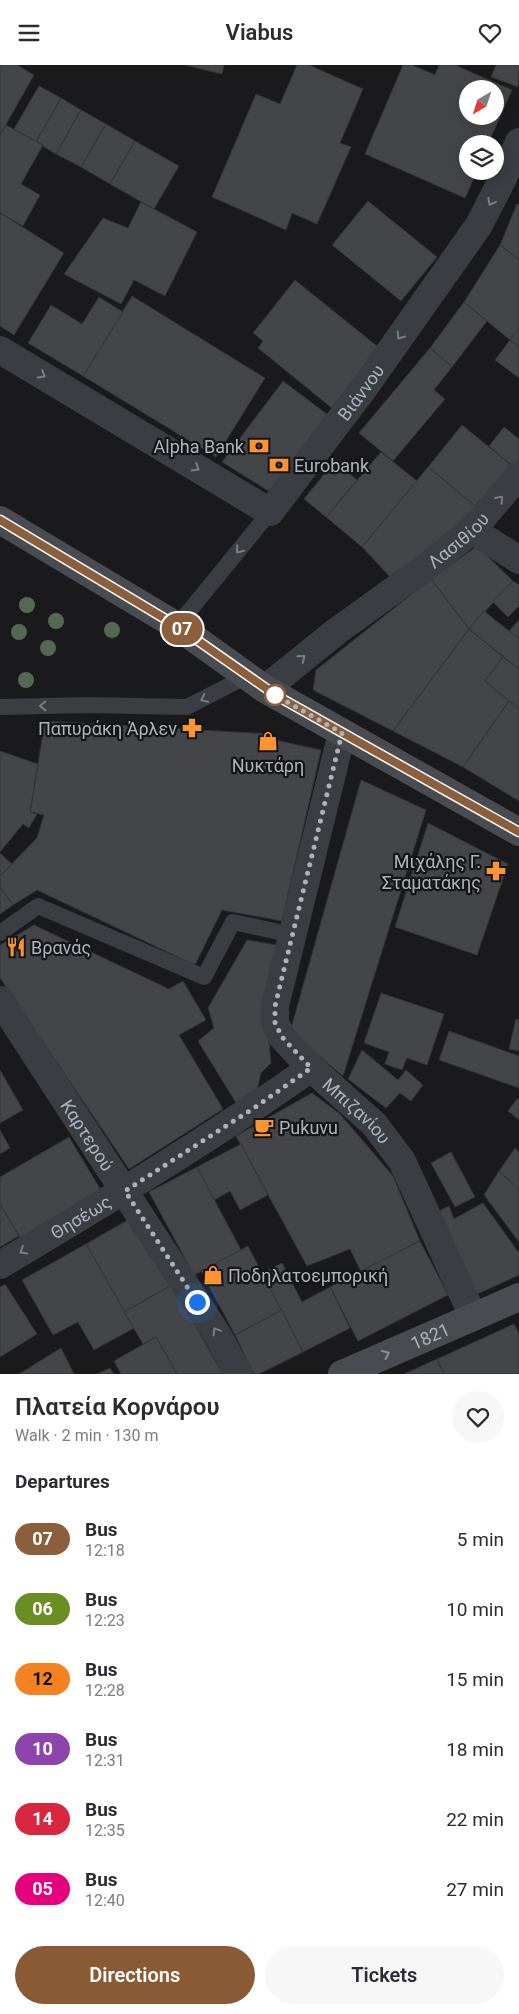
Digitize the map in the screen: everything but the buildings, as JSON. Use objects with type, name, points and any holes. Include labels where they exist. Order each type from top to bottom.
[{"type":"main road","points":[[0,520],[177,626],[256,683],[519,832]]},
{"type":"main road","name":"1821","points":[[342,1374],[519,1297]]},
{"type":"street","name":"Βιάννου","points":[[270,512],[364,388],[478,225],[495,195],[519,142]]},
{"type":"street","points":[[0,350],[270,512]]},
{"type":"street","name":"Λασιθίου","points":[[256,683],[308,654],[384,596],[430,564],[472,530],[519,475]]},
{"type":"street","points":[[472,530],[519,560]]},
{"type":"street","name":"Μπιζανίου","points":[[342,733],[275,1006],[275,1023],[282,1037],[311,1068],[374,1124],[402,1161],[473,1316]]},
{"type":"street","name":"Καρτερού","points":[[0,1000],[217,1333],[239,1374]]},
{"type":"street","name":"Θησέως","points":[[0,1265],[125,1191],[254,1108],[311,1068]]},
{"type":"lane","name":"Βιάννου","points":[[177,626],[270,512]]},
{"type":"lane","points":[[0,707],[89,705],[187,707],[256,683]]},
{"type":"lane","points":[[0,933],[38,906],[204,977],[233,922],[292,935]]},
{"type":"bus line","name":"07","points":[[0,520],[177,626],[256,683],[301,711],[519,832]]},
{"type":"place","name":"Alpha Bank","points":[[259,446]]},
{"type":"place","name":"Eurobank","points":[[279,465]]},
{"type":"place","name":"Παπυράκη Άρλεν","points":[[192,728]]},
{"type":"place","name":"Νυκτάρη","points":[[268,741]]},
{"type":"place","name":"Μιχάλης Γ. Σταματάκης","points":[[496,871]]},
{"type":"place","name":"Βρανάς","points":[[16,947]]},
{"type":"place","name":"Pukuvu","points":[[264,1127]]},
{"type":"place","name":"Ποδηλατοεμπορική","points":[[213,1275]]},
{"type":"route","points":[[197,1302],[125,1191],[254,1108],[311,1068],[282,1037],[275,1023],[275,1006],[342,733],[275,695]]}]
